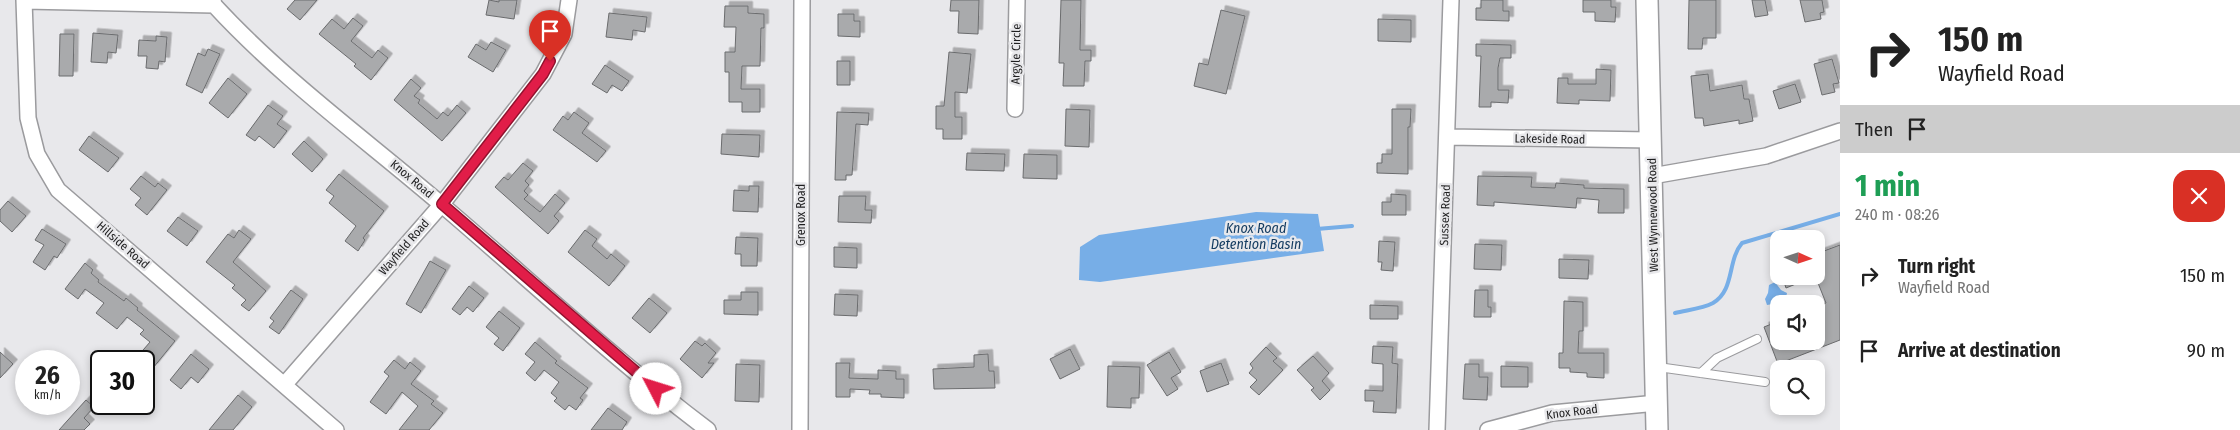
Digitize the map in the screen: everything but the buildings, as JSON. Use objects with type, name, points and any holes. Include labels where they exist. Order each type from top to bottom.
[{"type":"main road","name":"West Wynnewood Road","points":[[1647,0],[1652,140],[1657,430]]},
{"type":"street","points":[[24,0],[214,2]]},
{"type":"street","name":"Hillside Road","points":[[24,0],[28,118],[37,154],[58,190],[336,430]]},
{"type":"street","name":"Wayfield Road","points":[[285,384],[442,204],[543,74],[564,34],[569,0]]},
{"type":"street","name":"Grenox Road","points":[[800,430],[802,0]]},
{"type":"street","name":"Argyle Circle","points":[[1015,109],[1017,0]]},
{"type":"street","name":"Sussex Road","points":[[1437,430],[1451,0]]},
{"type":"street","name":"Knox Road","points":[[214,2],[249,42],[442,204],[613,353],[708,430]]},
{"type":"street","points":[[1652,176],[1766,156],[1840,131]]},
{"type":"street","name":"Lakeside Road","points":[[1448,137],[1652,140]]},
{"type":"street","name":"Knox Road","points":[[1488,430],[1552,413],[1657,403]]},
{"type":"lane","points":[[1701,373],[1717,358],[1757,340]]},
{"type":"lane","points":[[1656,367],[1765,382]]},
{"type":"water","name":"Knox Road Detention Basin","points":[[1256,212],[1318,214],[1324,251],[1100,282],[1079,280],[1080,247],[1099,235]]},
{"type":"water","points":[[1769,285],[1777,285],[1787,293],[1787,295],[1770,295],[1770,304],[1767,305],[1765,299]]},
{"type":"waterway","points":[[1675,313],[1704,307],[1720,297],[1725,291],[1734,258],[1742,243],[1840,214]]},
{"type":"waterway","points":[[1317,229],[1352,226]]},
{"type":"route","points":[[550,61],[543,74],[442,204],[656,389]]}]
